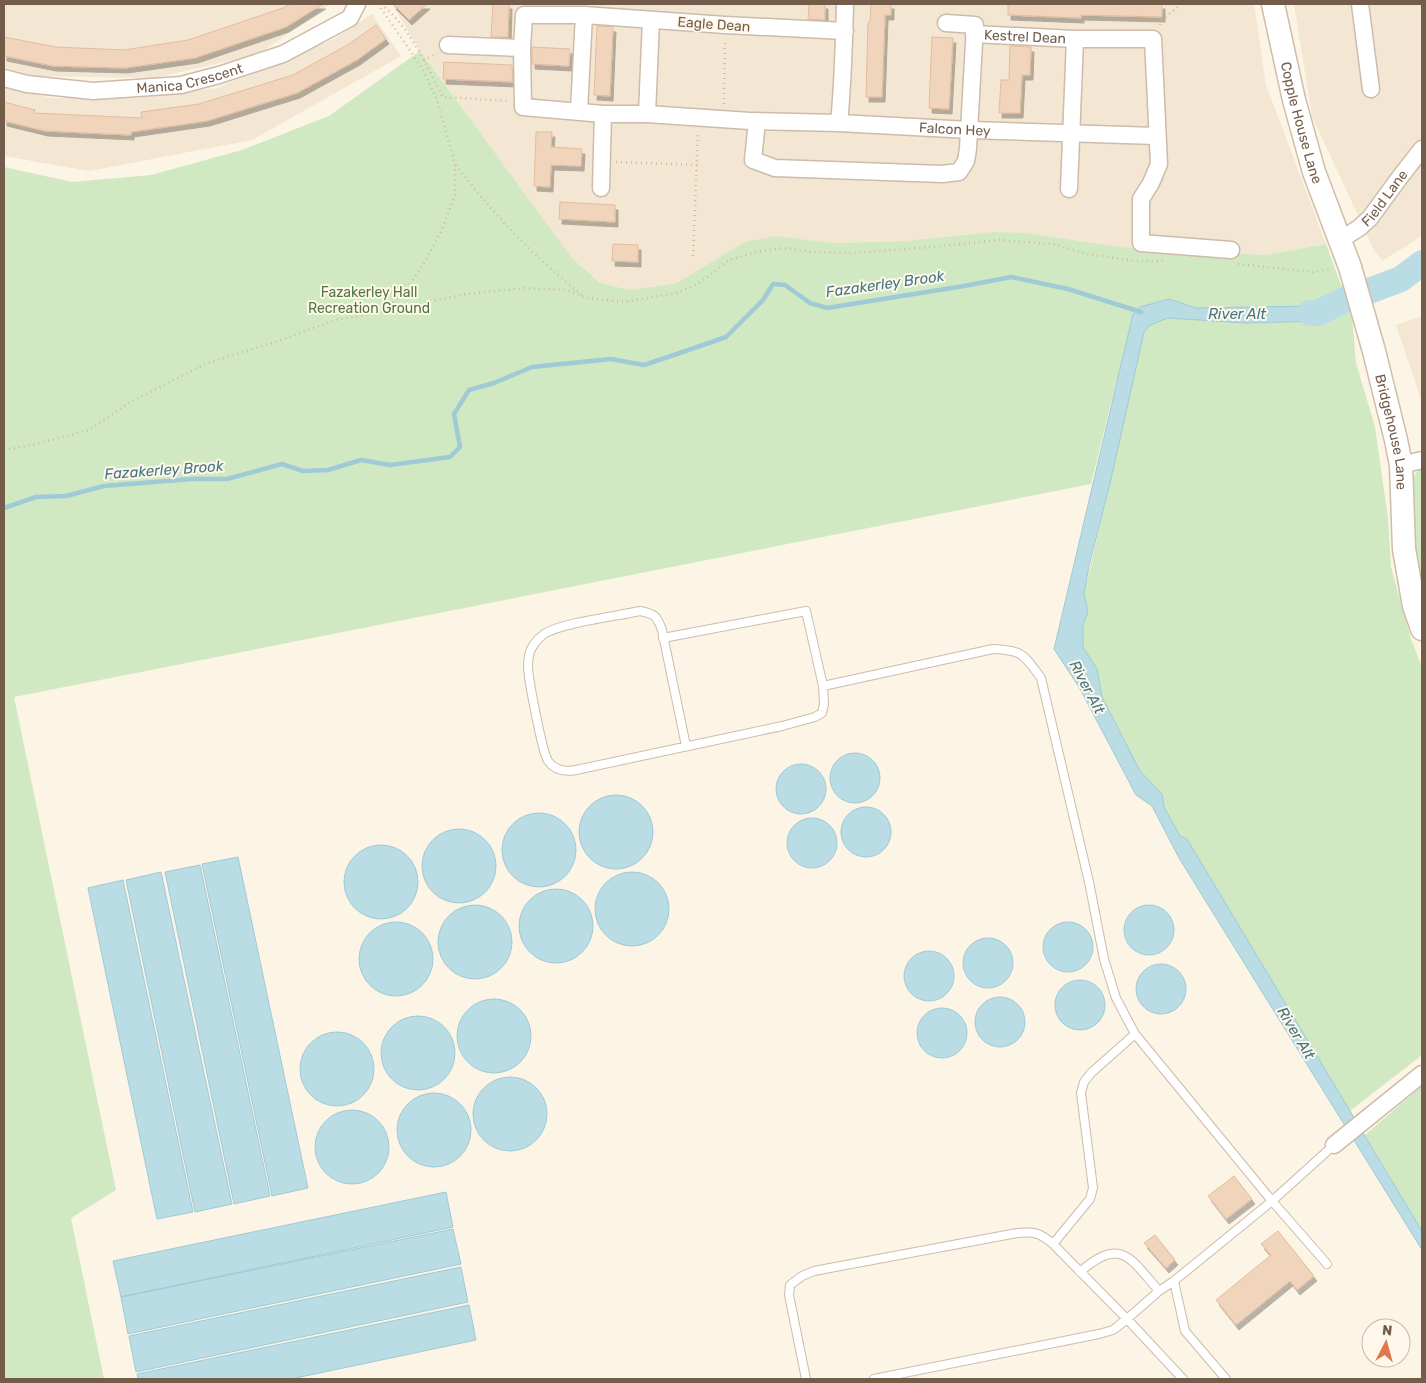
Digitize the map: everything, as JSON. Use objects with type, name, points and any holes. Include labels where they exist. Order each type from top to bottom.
[{"type":"street","name":"Manica Crescent","points":[[4,78],[27,84],[93,92],[181,85],[283,54],[350,18],[357,4]]},
{"type":"street","points":[[839,123],[845,4]]},
{"type":"street","name":"Copple House Lane","points":[[1273,4],[1294,100],[1314,172],[1340,240]]},
{"type":"street","points":[[1360,4],[1371,89]]},
{"type":"street","name":"Eagle Dean","points":[[523,104],[522,48],[524,15],[584,16],[844,30]]},
{"type":"street","points":[[579,112],[584,16]]},
{"type":"street","points":[[647,114],[651,20]]},
{"type":"street","points":[[757,121],[753,160],[775,168],[942,174],[959,172],[966,161],[970,130],[975,25],[946,23]]},
{"type":"street","name":"Kestrel Dean","points":[[974,34],[1075,39],[1153,39]]},
{"type":"street","name":"Kestrel Dean","points":[[1071,133],[1075,39]]},
{"type":"street","points":[[1153,39],[1156,136],[1159,164],[1151,183],[1141,199],[1141,243],[1234,257]]},
{"type":"street","points":[[448,44],[522,48]]},
{"type":"street","name":"Falcon Hey","points":[[523,104],[604,114],[647,114],[723,120],[1156,136]]},
{"type":"street","points":[[600,188],[604,114]]},
{"type":"street","points":[[1068,189],[1071,133]]},
{"type":"street","name":"Field Lane","points":[[1340,240],[1360,228],[1370,218],[1422,149]]},
{"type":"street","name":"Bridgehouse Lane","points":[[1340,240],[1350,267],[1374,351],[1412,463],[1404,549],[1414,606],[1422,629]]},
{"type":"street","points":[[1334,1146],[1422,1074]]},
{"type":"lane","points":[[663,638],[806,611],[823,686],[824,704],[822,713],[815,717],[686,746],[565,772],[548,761],[542,744],[528,667],[529,654],[534,643],[544,634],[558,627],[640,611],[649,613],[657,618],[686,746]]},
{"type":"lane","points":[[823,686],[993,649],[1011,650],[1024,655],[1041,678],[1089,882],[1104,960],[1116,998],[1135,1034],[1272,1201],[1327,1264]]},
{"type":"lane","points":[[1053,1244],[1090,1199],[1093,1188],[1081,1093],[1084,1082],[1091,1073],[1135,1034]]},
{"type":"lane","points":[[874,1379],[1114,1330],[1159,1291],[1174,1281],[1272,1201],[1334,1146]]},
{"type":"lane","points":[[806,1379],[790,1295],[790,1285],[802,1276],[814,1270],[1030,1232],[1043,1236],[1053,1244],[1127,1319],[1182,1379]]},
{"type":"lane","points":[[1080,1272],[1094,1260],[1109,1253],[1120,1253],[1131,1258],[1159,1291]]},
{"type":"lane","points":[[1174,1281],[1185,1331],[1226,1379]]},
{"type":"path","points":[[378,4],[422,68],[437,100],[455,164],[455,196],[442,229],[408,288],[382,312]]},
{"type":"path","points":[[381,4],[391,11],[416,46],[443,97],[523,104]]},
{"type":"path","points":[[1153,39],[1158,33],[1160,21],[1181,4]]},
{"type":"path","points":[[386,14],[391,11]]},
{"type":"path","points":[[723,120],[726,25]]},
{"type":"path","points":[[693,256],[699,118]]},
{"type":"path","points":[[602,161],[697,165]]},
{"type":"path","points":[[455,164],[479,196],[559,276],[587,298]]},
{"type":"path","points":[[4,450],[32,445],[88,430],[128,403],[205,364],[284,339],[335,320],[466,294],[524,288],[567,290],[587,298],[624,302],[677,293],[701,282],[729,260],[756,252],[782,248],[815,252],[854,253],[933,248],[999,240],[1052,244],[1088,254],[1134,261],[1170,262]]},
{"type":"path","points":[[1234,257],[1313,272],[1350,267]]},
{"type":"shaded area","points":[[4,4],[330,4],[259,54],[154,78],[33,76],[4,67]]},
{"type":"shaded area","points":[[392,4],[1254,4],[1266,85],[1326,244],[1266,255],[1120,247],[1027,233],[993,232],[905,241],[833,243],[776,236],[677,283],[630,290],[600,283],[572,258],[420,51]]},
{"type":"shaded area","points":[[1294,4],[1422,4],[1422,236],[1382,261],[1374,250],[1312,116]]},
{"type":"shaded area","points":[[372,14],[401,56],[252,140],[89,171],[4,156],[4,86],[51,98],[135,98],[217,88],[334,39]]},
{"type":"shaded area","points":[[1422,316],[1422,402],[1396,325]]},
{"type":"green space","name":"Fazakerley Hall Recreation Ground","points":[[420,51],[572,258],[600,283],[630,290],[677,283],[745,242],[776,236],[833,243],[905,241],[993,232],[1027,233],[1120,247],[1266,255],[1326,244],[1352,315],[1356,363],[1375,427],[1388,518],[1391,567],[1411,639],[1422,667],[1422,1055],[1350,1111],[1187,839],[1180,836],[1164,807],[1162,794],[1140,771],[1102,697],[1097,669],[1083,647],[1083,624],[1088,612],[1084,594],[1132,385],[1116,383],[1091,484],[14,697],[116,1190],[71,1218],[104,1379],[4,1379],[4,167],[72,182],[151,175],[242,150],[329,116]]},
{"type":"green space","points":[[1422,467],[1422,592],[1413,546],[1410,506],[1411,488],[1415,475]]},
{"type":"green space","points":[[1422,1086],[1422,1231],[1365,1135]]},
{"type":"water","points":[[1341,296],[1345,309],[1321,321],[1245,323],[1168,318],[1150,325],[1144,332],[1111,479],[1089,566],[1084,594],[1088,612],[1083,624],[1083,647],[1097,669],[1102,697],[1140,771],[1162,794],[1164,807],[1180,836],[1187,839],[1422,1231],[1422,1250],[1179,858],[1152,806],[1136,795],[1079,687],[1054,649],[1133,314],[1140,307],[1169,299],[1196,308],[1317,306]]},
{"type":"water","points":[[850,753],[860,753],[873,760],[880,773],[880,783],[873,796],[860,803],[850,803],[841,799],[834,792],[830,783],[830,773],[834,764],[841,757]]},
{"type":"water","points":[[796,764],[806,764],[819,771],[826,784],[826,794],[819,807],[806,814],[796,814],[787,810],[780,803],[776,794],[776,784],[780,775],[787,768]]},
{"type":"water","points":[[609,795],[623,795],[637,801],[647,811],[653,825],[651,846],[637,863],[623,869],[609,869],[595,863],[585,853],[579,839],[579,825],[585,811],[595,801]]},
{"type":"water","points":[[861,807],[871,807],[884,814],[891,827],[891,837],[884,850],[871,857],[861,857],[852,853],[845,846],[841,837],[841,827],[845,818],[852,811]]},
{"type":"water","points":[[532,813],[546,813],[560,819],[570,829],[576,843],[576,857],[570,871],[560,881],[546,887],[532,887],[518,881],[508,871],[502,857],[502,843],[508,829],[518,819]]},
{"type":"water","points":[[807,818],[817,818],[830,825],[837,838],[837,848],[830,861],[817,868],[807,868],[798,864],[791,857],[787,848],[787,838],[791,829],[798,822]]},
{"type":"water","points":[[452,829],[466,829],[480,835],[490,845],[496,859],[494,880],[480,897],[466,903],[452,903],[438,897],[428,887],[422,873],[422,859],[428,845],[438,835]]},
{"type":"water","points":[[374,845],[388,845],[402,851],[412,861],[418,875],[416,896],[402,913],[388,919],[374,919],[360,913],[350,903],[344,889],[344,875],[350,861],[360,851]]},
{"type":"water","points":[[238,857],[308,1188],[272,1196],[202,864]]},
{"type":"water","points":[[200,865],[270,1196],[234,1204],[165,872]]},
{"type":"water","points":[[161,872],[232,1204],[195,1212],[126,880]]},
{"type":"water","points":[[625,872],[639,872],[653,878],[663,888],[669,902],[667,923],[653,940],[639,946],[625,946],[611,940],[601,930],[595,916],[595,902],[601,888],[611,878]]},
{"type":"water","points":[[123,880],[193,1212],[157,1219],[88,888]]},
{"type":"water","points":[[549,889],[563,889],[577,895],[587,905],[593,919],[591,940],[577,957],[563,963],[549,963],[535,957],[525,947],[519,933],[519,919],[525,905],[535,895]]},
{"type":"water","points":[[468,905],[482,905],[496,911],[506,921],[512,935],[510,956],[496,973],[482,979],[468,979],[454,973],[444,963],[438,949],[438,935],[444,921],[454,911]]},
{"type":"water","points":[[1144,905],[1154,905],[1167,912],[1174,925],[1174,935],[1167,948],[1154,955],[1144,955],[1135,951],[1128,944],[1124,935],[1124,925],[1128,916],[1135,909]]},
{"type":"water","points":[[389,922],[403,922],[417,928],[427,938],[433,952],[431,973],[417,990],[403,996],[389,996],[375,990],[365,980],[359,966],[359,952],[365,938],[375,928]]},
{"type":"water","points":[[1063,922],[1073,922],[1086,929],[1093,942],[1093,952],[1086,965],[1073,972],[1063,972],[1054,968],[1047,961],[1043,952],[1043,942],[1047,933],[1054,926]]},
{"type":"water","points":[[983,938],[993,938],[1006,945],[1013,958],[1013,968],[1006,981],[993,988],[983,988],[974,984],[967,977],[963,968],[963,958],[967,949],[974,942]]},
{"type":"water","points":[[924,951],[934,951],[947,958],[954,971],[954,981],[947,994],[934,1001],[924,1001],[915,997],[908,990],[904,981],[904,971],[908,962],[915,955]]},
{"type":"water","points":[[1156,964],[1166,964],[1179,971],[1186,984],[1186,994],[1179,1007],[1166,1014],[1156,1014],[1147,1010],[1140,1003],[1136,994],[1136,984],[1140,975],[1147,968]]},
{"type":"water","points":[[1075,980],[1085,980],[1098,987],[1105,1000],[1105,1010],[1098,1023],[1085,1030],[1075,1030],[1066,1026],[1059,1019],[1055,1010],[1055,1000],[1059,991],[1066,984]]},
{"type":"water","points":[[995,997],[1005,997],[1018,1004],[1025,1017],[1025,1027],[1018,1040],[1005,1047],[995,1047],[986,1043],[979,1036],[975,1027],[975,1017],[979,1008],[986,1001]]},
{"type":"water","points":[[487,999],[501,999],[515,1005],[525,1015],[531,1029],[529,1050],[515,1067],[501,1073],[487,1073],[473,1067],[463,1057],[457,1043],[457,1029],[463,1015],[473,1005]]},
{"type":"water","points":[[937,1008],[947,1008],[960,1015],[967,1028],[967,1038],[960,1051],[947,1058],[937,1058],[928,1054],[921,1047],[917,1038],[917,1028],[921,1019],[928,1012]]},
{"type":"water","points":[[411,1016],[425,1016],[439,1022],[449,1032],[455,1046],[453,1067],[439,1084],[425,1090],[411,1090],[397,1084],[387,1074],[381,1060],[381,1046],[387,1032],[397,1022]]},
{"type":"water","points":[[330,1032],[344,1032],[358,1038],[368,1048],[374,1062],[372,1083],[358,1100],[344,1106],[330,1106],[316,1100],[306,1090],[300,1076],[300,1062],[306,1048],[316,1038]]},
{"type":"water","points":[[503,1077],[517,1077],[531,1083],[541,1093],[547,1107],[545,1128],[531,1145],[517,1151],[503,1151],[489,1145],[479,1135],[473,1121],[473,1107],[479,1093],[489,1083]]},
{"type":"water","points":[[427,1093],[441,1093],[455,1099],[465,1109],[471,1123],[469,1144],[455,1161],[441,1167],[427,1167],[413,1161],[403,1151],[397,1137],[397,1123],[403,1109],[413,1099]]},
{"type":"water","points":[[345,1110],[359,1110],[373,1116],[383,1126],[389,1140],[387,1161],[373,1178],[359,1184],[345,1184],[331,1178],[321,1168],[315,1154],[315,1140],[321,1126],[331,1116]]},
{"type":"water","points":[[446,1192],[453,1227],[121,1297],[113,1261]]},
{"type":"water","points":[[453,1229],[461,1264],[128,1334],[121,1297]]},
{"type":"water","points":[[461,1267],[468,1302],[136,1372],[129,1336]]},
{"type":"water","points":[[469,1305],[476,1340],[291,1379],[138,1379],[137,1374]]},
{"type":"building","points":[[290,4],[323,4],[286,27],[195,58],[125,68],[53,66],[4,56],[4,37],[56,47],[124,50],[188,40]]},
{"type":"building","points":[[393,4],[427,4],[409,20]]},
{"type":"building","points":[[493,4],[509,4],[508,37],[491,37]]},
{"type":"building","points":[[809,4],[825,4],[825,20],[808,19]]},
{"type":"building","points":[[871,4],[891,4],[891,15],[885,15],[882,97],[866,97],[868,22],[870,22]]},
{"type":"building","points":[[1008,4],[1162,4],[1162,17],[1081,15],[1081,18],[1008,15]]},
{"type":"building","points":[[376,25],[386,39],[357,60],[297,93],[207,121],[131,132],[131,135],[45,131],[4,121],[4,102],[35,110],[34,113],[142,118],[141,112],[199,104],[293,75],[349,44]]},
{"type":"building","points":[[597,26],[613,27],[610,96],[594,95]]},
{"type":"building","points":[[932,37],[953,38],[949,109],[929,108]]},
{"type":"building","points":[[1010,46],[1031,47],[1030,75],[1022,75],[1020,113],[999,113],[1001,80],[1009,80]]},
{"type":"building","points":[[532,47],[570,49],[569,66],[532,64]]},
{"type":"building","points":[[444,62],[512,65],[513,82],[443,79]]},
{"type":"building","points":[[536,132],[552,132],[551,147],[582,149],[581,166],[551,165],[550,187],[534,186]]},
{"type":"building","points":[[560,202],[615,205],[615,222],[559,219]]},
{"type":"building","points":[[613,244],[638,245],[638,262],[612,261]]},
{"type":"building","points":[[1234,1176],[1252,1199],[1226,1219],[1208,1196]]},
{"type":"building","points":[[1278,1231],[1314,1276],[1297,1290],[1290,1281],[1236,1325],[1216,1300],[1271,1255],[1261,1244]]},
{"type":"building","points":[[1155,1235],[1175,1260],[1166,1268],[1144,1243]]},
{"type":"waterway","name":"River Alt","points":[[1310,313],[1318,313],[1342,301],[1401,279],[1422,263]]},
{"type":"waterway","name":"Fazakerley Brook","points":[[4,508],[36,497],[66,496],[104,486],[192,479],[227,479],[282,464],[303,471],[328,470],[361,460],[390,465],[450,457],[460,447],[454,414],[469,390],[494,383],[532,367],[611,359],[644,365],[726,337],[763,300],[773,284],[785,285],[810,303],[827,308],[1011,277],[1068,289],[1141,312]]}]
